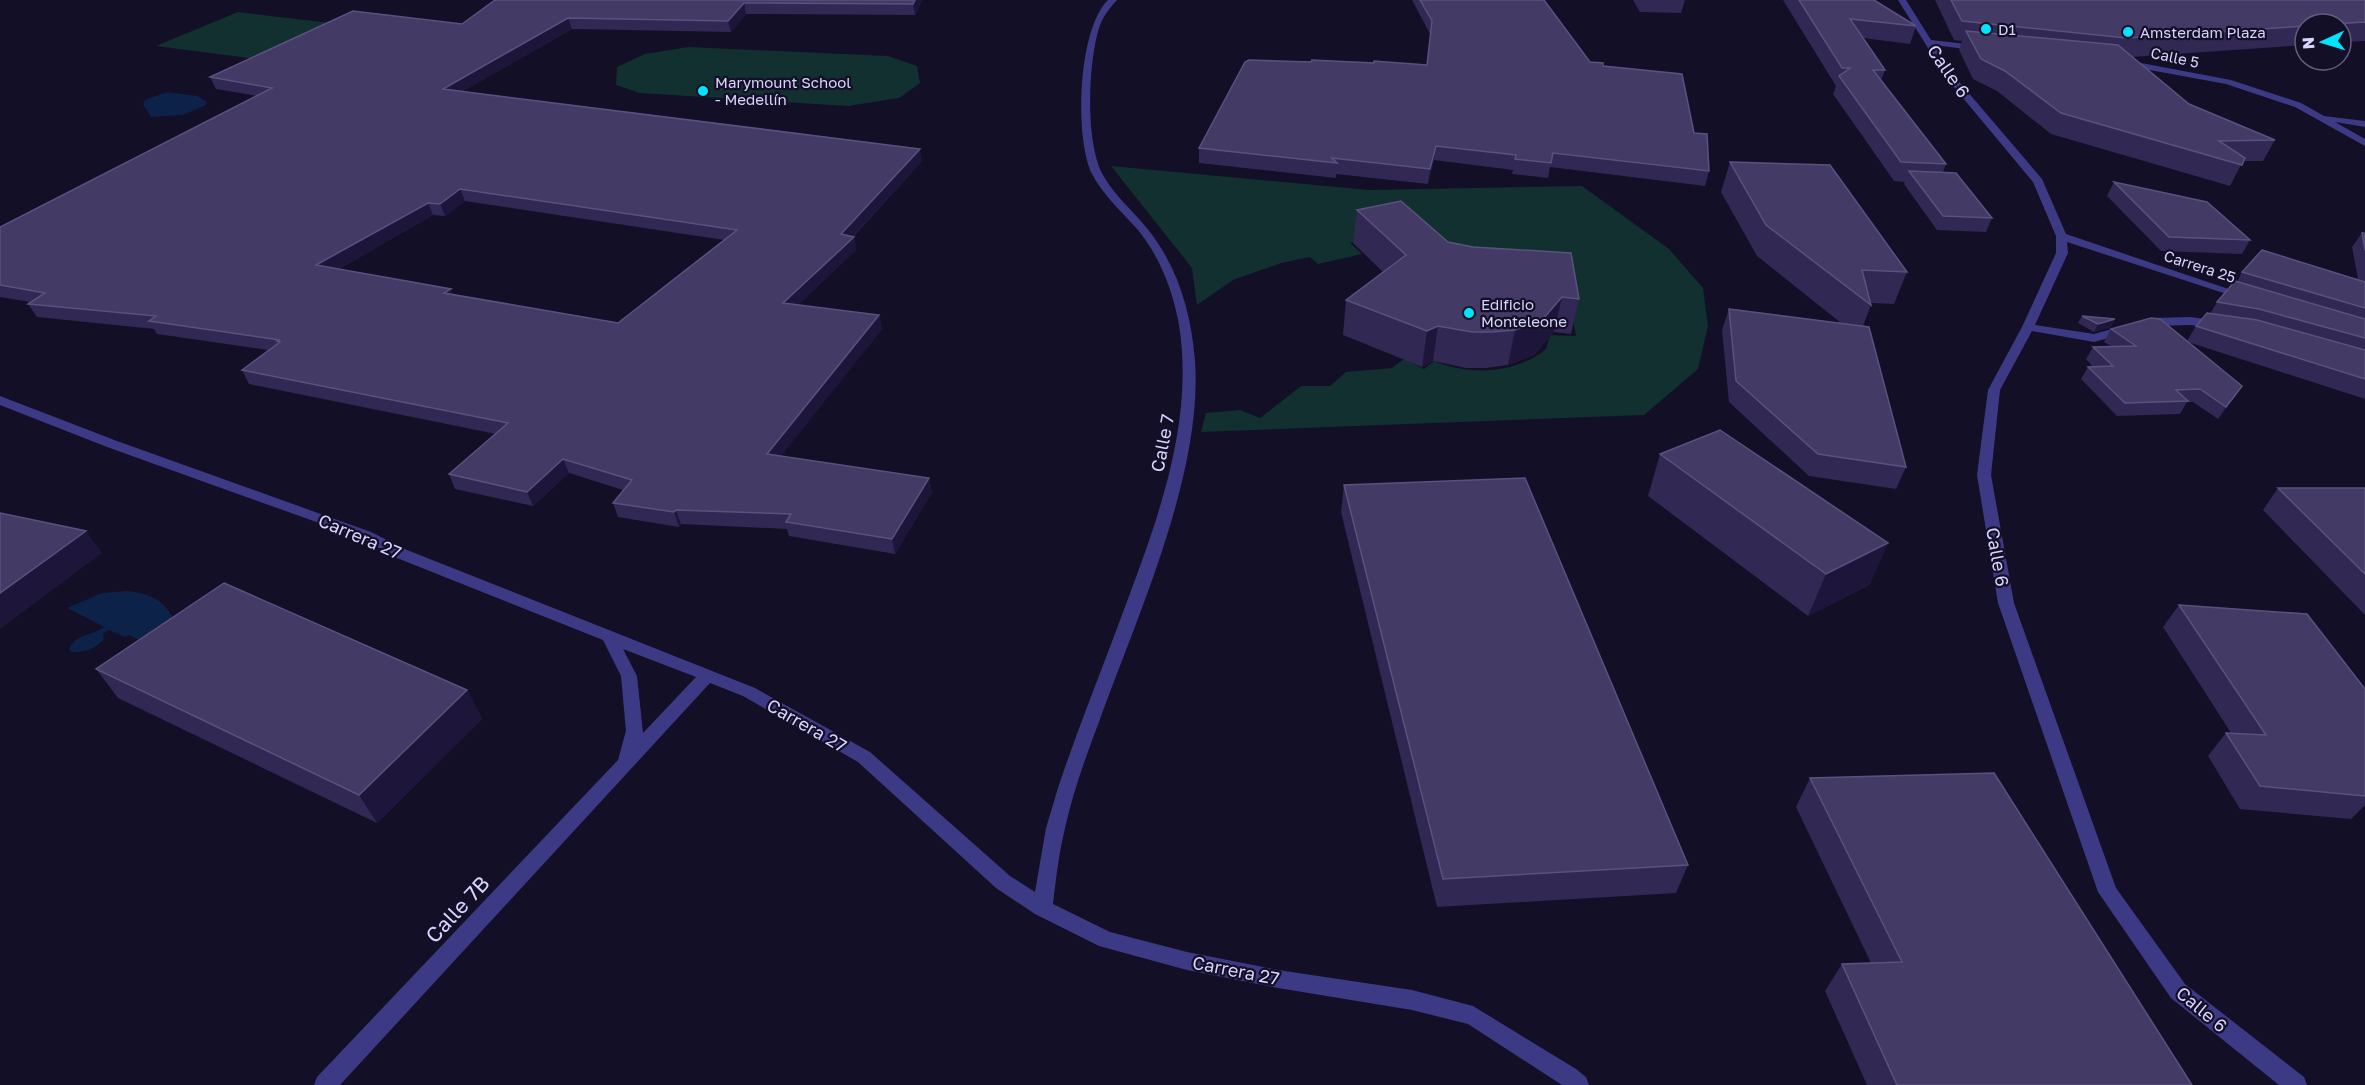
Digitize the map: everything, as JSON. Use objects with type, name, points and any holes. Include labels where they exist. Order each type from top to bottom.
[{"type":"street","name":"Calle 7","points":[[1041,908],[1058,819],[1165,513],[1186,438],[1190,389],[1183,311],[1164,261],[1094,168],[1089,147],[1087,106],[1095,26],[1101,10],[1113,0]]},
{"type":"street","name":"Calle 6","points":[[1902,0],[1951,78],[2038,181],[2061,236],[2062,253],[2028,327],[1994,390],[1984,475],[2006,603],[2108,892],[2178,991],[2296,1085]]},
{"type":"street","points":[[1929,42],[1996,50]]},
{"type":"street","name":"Calle 5","points":[[2114,61],[2228,82],[2298,105],[2365,143]]},
{"type":"street","points":[[2318,117],[2365,124]]},
{"type":"street","name":"Carrera 25","points":[[2061,236],[2259,300]]},
{"type":"street","points":[[2028,327],[2094,338],[2152,322],[2191,321],[2225,326]]},
{"type":"street","name":"Carrera 27","points":[[0,400],[112,444],[366,535],[402,554],[749,692],[864,757],[1003,882],[1041,908],[1106,940],[1187,961],[1278,979],[1412,1000],[1473,1016],[1568,1076],[1578,1085]]},
{"type":"street","name":"Calle 7B","points":[[609,636],[629,676],[636,731],[623,765]]},
{"type":"street","name":"Calle 7B","points":[[325,1085],[708,676]]},
{"type":"green space","points":[[238,12],[348,25],[271,61],[156,46]]},
{"type":"green space","points":[[688,47],[888,56],[917,66],[920,83],[899,98],[848,106],[640,93],[616,85],[617,67],[645,54]]},
{"type":"green space","points":[[1111,166],[1369,190],[1582,186],[1669,249],[1703,288],[1708,326],[1698,369],[1644,415],[1201,432],[1206,413],[1240,410],[1260,418],[1301,386],[1330,386],[1346,372],[1392,368],[1404,359],[1424,369],[1434,361],[1462,369],[1477,370],[1507,368],[1521,364],[1546,349],[1550,335],[1576,336],[1567,286],[1397,232],[1350,243],[1362,254],[1318,264],[1310,257],[1281,263],[1233,280],[1197,305],[1192,268]]},
{"type":"water","points":[[167,92],[197,96],[206,101],[206,105],[183,115],[151,117],[143,104],[145,100]]},
{"type":"water","points":[[128,591],[144,594],[163,604],[175,624],[154,647],[129,635],[125,637],[109,630],[103,634],[104,639],[93,648],[71,652],[69,649],[76,640],[104,627],[67,608],[102,593]]},
{"type":"building","points":[[495,0],[915,0],[913,4],[744,3],[728,21],[568,18],[443,89],[920,149],[841,234],[854,237],[783,303],[879,315],[767,454],[929,478],[892,539],[786,522],[791,514],[676,510],[674,512],[613,503],[632,480],[563,459],[527,492],[449,474],[508,423],[242,370],[280,340],[149,321],[156,316],[28,304],[45,293],[0,285],[0,227],[272,88],[210,77],[353,11],[462,24]],"holes":[[[460,189],[737,230],[618,323],[444,293],[451,289],[316,265],[428,203],[440,204]]]},
{"type":"building","points":[[1420,0],[1544,0],[1590,62],[1603,63],[1603,66],[1682,74],[1694,133],[1707,134],[1709,171],[1553,153],[1551,163],[1515,159],[1516,155],[1436,146],[1430,169],[1332,158],[1337,163],[1199,148],[1245,62],[1249,60],[1374,63],[1374,61],[1427,65],[1432,21]]},
{"type":"building","points":[[1799,0],[1874,0],[1916,26],[1850,19],[1885,70],[1873,70],[1946,164],[1901,162],[1839,76],[1850,68],[1842,68]]},
{"type":"building","points":[[1951,0],[2365,0],[2365,22],[2353,23],[2353,12],[2293,12],[2293,27],[2126,38],[1962,21]]},
{"type":"building","points":[[1966,31],[2118,45],[2189,104],[2275,140],[2219,141],[2245,158],[2242,165],[2061,113],[2005,71],[1981,59]]},
{"type":"building","points":[[1730,162],[1830,165],[1907,272],[1862,270],[1871,305],[1766,225]]},
{"type":"building","points":[[1909,171],[1956,173],[1992,218],[1943,216]]},
{"type":"building","points":[[2114,182],[2207,202],[2250,240],[2169,237]]},
{"type":"building","points":[[1401,201],[1448,242],[1473,247],[1571,253],[1579,299],[1562,297],[1542,320],[1515,330],[1492,332],[1472,332],[1438,326],[1427,331],[1346,300],[1406,255],[1357,210]]},
{"type":"building","points":[[2362,233],[2365,233],[2365,250]]},
{"type":"building","points":[[2262,250],[2365,282],[2365,308],[2242,272]]},
{"type":"building","points":[[2235,281],[2365,319],[2365,338],[2259,309],[2217,302]]},
{"type":"building","points":[[1729,309],[1869,327],[1906,467],[1818,454],[1736,381]]},
{"type":"building","points":[[2207,313],[2257,320],[2365,350],[2365,379],[2196,326]]},
{"type":"building","points":[[2082,316],[2115,319],[2098,324]]},
{"type":"building","points":[[2151,318],[2160,319],[2242,386],[2226,407],[2200,389],[2176,390],[2188,401],[2125,403],[2088,367],[2113,366],[2093,347],[2136,346],[2111,329]]},
{"type":"building","points":[[1720,430],[1888,543],[1826,574],[1660,454]]},
{"type":"building","points":[[1525,478],[1688,865],[1443,879],[1344,485]]},
{"type":"building","points":[[2278,488],[2365,488],[2365,574]]},
{"type":"building","points":[[0,513],[86,531],[0,593]]},
{"type":"building","points":[[224,583],[467,690],[359,795],[96,669]]},
{"type":"building","points":[[2179,605],[2307,614],[2365,689],[2365,796],[2260,786],[2226,733],[2266,735]]},
{"type":"building","points":[[1994,773],[2192,1085],[1897,1085],[1842,964],[1902,962],[1810,778]]},
{"type":"place","name":"D1","points":[[1986,29]]},
{"type":"place","name":"Amsterdam Plaza","points":[[2128,32]]},
{"type":"place","name":"Marymount School - Medellín","points":[[703,91]]},
{"type":"place","name":"Edificio Monteleone","points":[[1469,313]]}]
